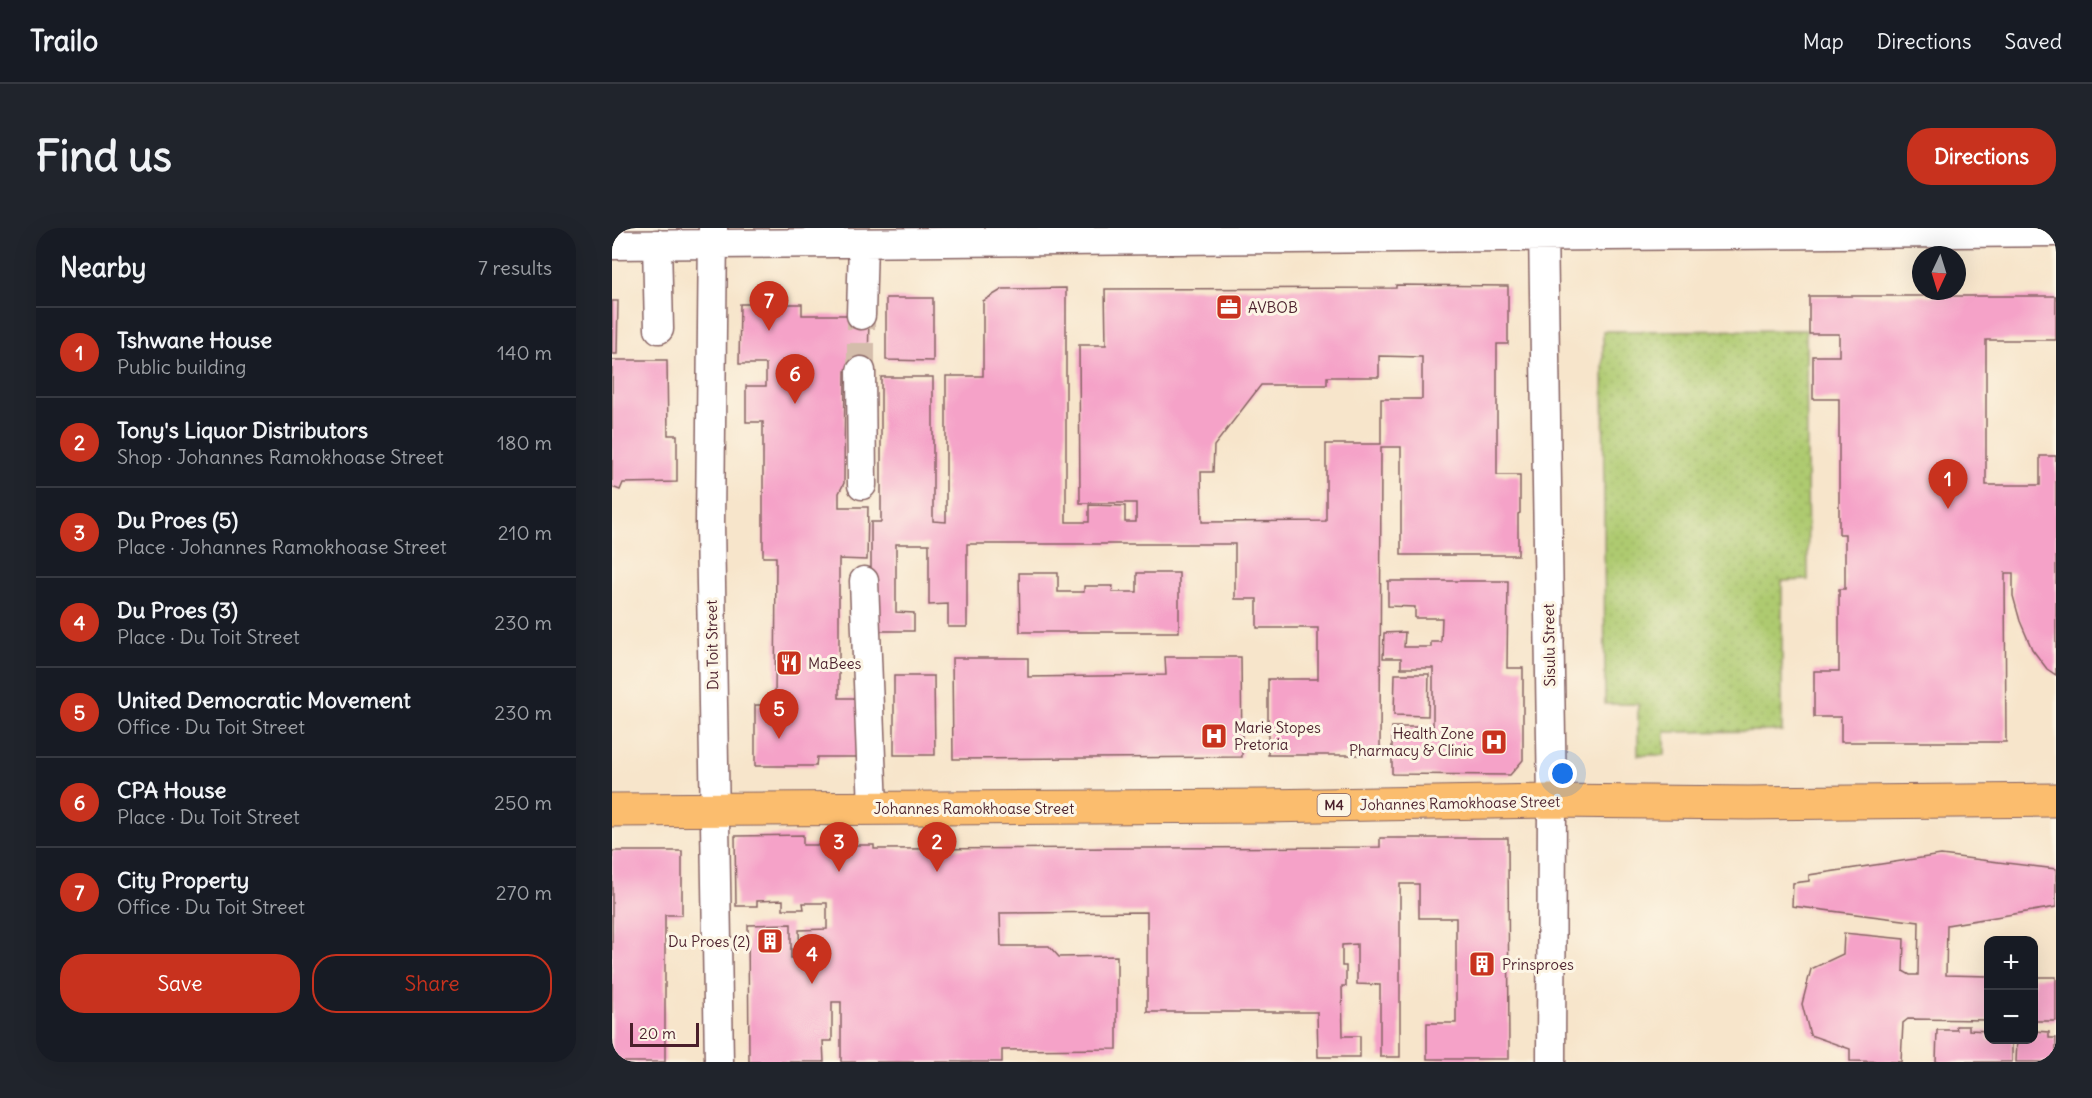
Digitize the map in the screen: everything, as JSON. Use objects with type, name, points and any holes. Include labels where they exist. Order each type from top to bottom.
[{"type":"main road","name":"Johannes Ramokhoase Street","points":[[612,810],[1552,801],[2056,800]]},
{"type":"street","points":[[612,245],[657,244],[713,236],[863,243],[1543,233],[2056,232]]},
{"type":"street","name":"Sisulu Street","points":[[1543,233],[1552,801],[1551,1062]]},
{"type":"street","name":"Du Toit Street","points":[[713,236],[710,524],[719,1062]]},
{"type":"street","points":[[861,315],[863,243]]},
{"type":"street","points":[[657,244],[659,329]]},
{"type":"street","points":[[861,371],[862,485]]},
{"type":"street","points":[[864,581],[873,808]]},
{"type":"green space","points":[[1806,330],[1808,580],[1782,581],[1782,731],[1665,732],[1665,755],[1638,755],[1638,704],[1605,704],[1603,331]]},
{"type":"building","points":[[1396,285],[1508,286],[1508,344],[1497,344],[1497,475],[1520,475],[1520,513],[1518,514],[1518,555],[1401,555],[1401,447],[1381,447],[1380,755],[1268,755],[1268,679],[1318,679],[1318,628],[1257,628],[1257,599],[1235,599],[1235,544],[967,544],[967,627],[948,627],[948,604],[929,605],[929,544],[896,544],[896,612],[914,613],[914,631],[871,631],[871,522],[881,522],[881,377],[933,377],[933,521],[946,522],[946,376],[983,376],[983,301],[1003,289],[1066,288],[1066,522],[1089,522],[1089,505],[1125,506],[1125,522],[1136,522],[1136,503],[1080,503],[1079,345],[1106,345],[1105,289],[1396,288]],"holes":[[[1379,356],[1422,357],[1422,399],[1381,399],[1381,444],[1326,444],[1326,521],[1202,522],[1201,472],[1213,472],[1214,446],[1261,385],[1327,385],[1327,377],[1379,377]]]},
{"type":"building","points":[[1809,296],[1912,296],[1912,300],[1966,300],[1966,296],[2056,296],[2056,340],[1986,340],[1986,485],[2040,485],[2040,456],[2056,456],[2056,675],[2047,669],[2032,649],[2020,621],[2013,596],[2013,573],[2005,573],[2006,742],[1841,742],[1841,717],[1814,717],[1814,671],[1839,671],[1839,589],[1845,589],[1845,534],[1839,534],[1839,399],[1813,399],[1813,356],[1839,356],[1839,334],[1809,334]]},
{"type":"building","points":[[886,298],[933,298],[933,361],[886,360]]},
{"type":"building","points":[[612,301],[618,301],[617,354],[612,354]]},
{"type":"building","points":[[740,304],[802,304],[802,315],[869,315],[868,371],[845,371],[844,483],[839,493],[839,507],[868,507],[867,560],[839,559],[839,698],[860,698],[867,757],[817,757],[816,766],[755,766],[755,705],[775,705],[776,557],[763,557],[763,422],[746,422],[746,386],[766,386],[766,364],[739,364]]},
{"type":"building","points":[[612,360],[667,360],[668,435],[677,435],[677,482],[623,483],[620,490],[612,487]]},
{"type":"building","points":[[1019,573],[1058,573],[1058,592],[1084,592],[1084,586],[1113,586],[1112,592],[1137,592],[1137,573],[1179,573],[1179,632],[1020,632]]},
{"type":"building","points":[[1388,581],[1508,581],[1507,668],[1523,668],[1523,760],[1510,775],[1392,774],[1392,727],[1433,727],[1433,668],[1401,668],[1401,658],[1383,658],[1384,633],[1405,632],[1404,647],[1431,647],[1431,642],[1441,642],[1442,618],[1415,618],[1415,607],[1388,606]]},
{"type":"building","points":[[1165,657],[1241,657],[1242,757],[953,759],[952,658],[1028,658],[1028,677],[1166,675]]},
{"type":"building","points":[[1395,674],[1429,674],[1428,716],[1394,715]]},
{"type":"building","points":[[894,676],[934,676],[935,755],[894,755]]},
{"type":"building","points":[[803,835],[803,845],[874,845],[874,849],[1380,847],[1380,838],[1508,838],[1509,1059],[1427,1059],[1427,1023],[1456,1023],[1456,918],[1419,918],[1419,884],[1400,884],[1400,1057],[1380,1057],[1380,985],[1357,984],[1357,944],[1342,945],[1342,966],[1346,966],[1346,986],[1342,986],[1343,1036],[1360,1036],[1360,1057],[1318,1057],[1317,1012],[1147,1012],[1147,912],[1000,913],[1001,946],[1049,946],[1059,957],[1117,956],[1117,1049],[1002,1050],[1002,1062],[841,1062],[841,1002],[832,1002],[832,1041],[823,1041],[824,1062],[749,1062],[748,925],[791,924],[791,958],[800,958],[799,930],[827,929],[827,903],[803,903],[804,909],[783,909],[783,900],[757,901],[757,906],[736,906],[735,836]]},
{"type":"building","points":[[612,851],[682,851],[682,915],[665,915],[665,1062],[612,1062]]},
{"type":"building","points":[[1941,855],[2056,869],[2056,907],[1947,925],[1946,975],[1984,976],[1984,1020],[1908,1019],[1903,1023],[1901,1062],[1850,1061],[1850,1049],[1810,1035],[1802,1004],[1811,969],[1843,954],[1844,933],[1904,939],[1903,971],[1910,975],[1918,975],[1919,922],[1792,906],[1793,883],[1809,881],[1809,875]]},
{"type":"building","points":[[2038,977],[2056,977],[2056,1021],[2038,1021]]},
{"type":"building","points":[[1956,1026],[1969,1026],[1969,1030],[1984,1031],[1984,1044],[2012,1044],[2012,1062],[1936,1062],[1937,1030],[1957,1030]]},
{"type":"building","points":[[2038,1031],[2049,1032],[2049,1038],[2056,1038],[2056,1062],[2016,1062],[2017,1044],[2038,1044]]},
{"type":"tunnel","points":[[861,315],[861,371]]},
{"type":"place","name":"AVBOB","points":[[1229,307]]},
{"type":"place","name":"City Property","points":[[769,331]]},
{"type":"place","name":"CPA House","points":[[795,404]]},
{"type":"place","name":"Tshwane House","points":[[1948,509]]},
{"type":"place","name":"MaBees","points":[[789,663]]},
{"type":"place","name":"Marie Stopes Pretoria","points":[[1214,736]]},
{"type":"place","name":"United Democratic Movement","points":[[779,739]]},
{"type":"place","name":"Health Zone Pharmacy & Clinic","points":[[1494,742]]},
{"type":"place","name":"Du Proes (5)","points":[[839,872]]},
{"type":"place","name":"Tony's Liquor Distributors","points":[[937,872]]},
{"type":"place","name":"Du Proes (2)","points":[[770,941]]},
{"type":"place","name":"Prinsproes","points":[[1482,964]]},
{"type":"place","name":"Du Proes (3)","points":[[812,984]]}]
